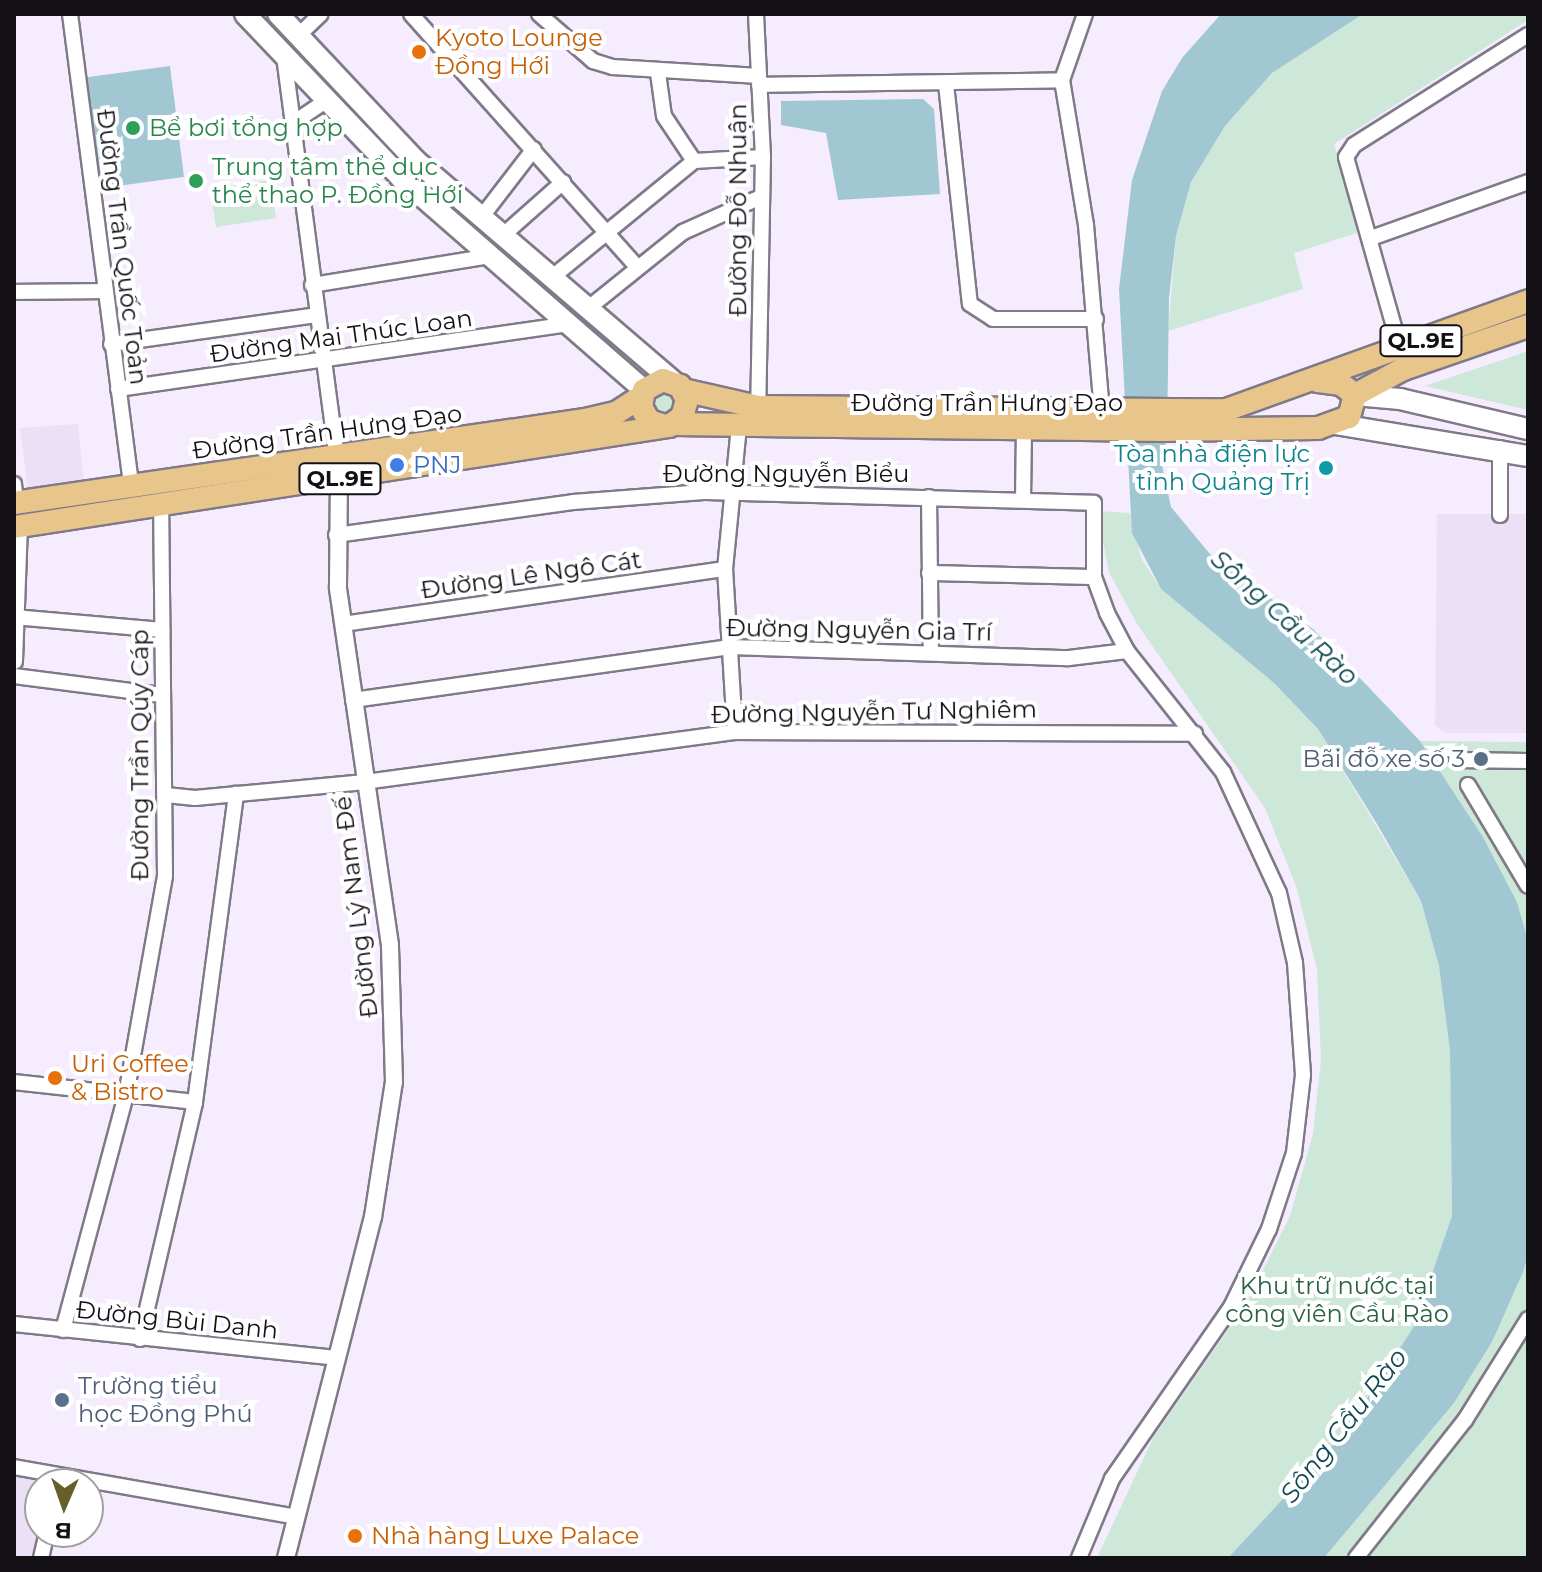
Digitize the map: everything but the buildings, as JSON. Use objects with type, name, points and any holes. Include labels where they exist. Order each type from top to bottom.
[{"type":"main road","points":[[245,14],[401,178],[570,324],[643,393],[645,417],[669,425],[686,412],[678,386],[480,219],[278,14]]},
{"type":"main road","points":[[284,56],[299,35]]},
{"type":"main road","points":[[326,101],[346,86]]},
{"type":"main road","name":"Đường Trần Hưng Đạo","points":[[1164,420],[1226,410],[1306,384],[1528,301]]},
{"type":"main road","name":"QL.9E","points":[[1355,395],[1403,369],[1528,326]]},
{"type":"main road","points":[[643,393],[657,381],[678,386]]},
{"type":"main road","points":[[1301,426],[1284,412],[1284,400],[1306,384],[1341,384],[1355,395],[1400,399],[1528,429]]},
{"type":"main road","name":"Đường Trần Hưng Đạo","points":[[678,386],[758,407],[1301,426],[1335,424]]},
{"type":"main road","name":"Đường Trần Hưng Đạo","points":[[16,526],[161,505],[585,420],[616,413],[643,393]]},
{"type":"main road","points":[[1335,424],[1352,413],[1355,395]]},
{"type":"main road","name":"Đường Trần Hưng Đạo","points":[[15,497],[338,468],[669,425],[1024,429],[1111,417]]},
{"type":"main road","points":[[1335,424],[1500,448],[1528,456]]},
{"type":"main road","points":[[15,497],[16,526]]},
{"type":"street","name":"Đường Trần Quốc Toản","points":[[70,14],[103,291],[131,486]]},
{"type":"street","points":[[299,35],[321,14]]},
{"type":"street","points":[[411,14],[637,267]]},
{"type":"street","points":[[539,14],[593,61],[658,73],[759,81],[946,84],[1062,80]]},
{"type":"street","name":"Đường Đỗ Nhuận","points":[[756,14],[763,157],[758,407]]},
{"type":"street","points":[[1085,14],[1062,80],[1111,417]]},
{"type":"street","points":[[1400,348],[1371,238],[1346,164],[1349,151],[1528,35]]},
{"type":"street","points":[[284,56],[338,468]]},
{"type":"street","points":[[658,73],[664,116],[694,161]]},
{"type":"street","points":[[946,84],[970,304],[993,319],[1096,319]]},
{"type":"street","points":[[295,144],[299,121],[326,101]]},
{"type":"street","points":[[480,219],[534,149]]},
{"type":"street","points":[[550,279],[694,161],[763,157]]},
{"type":"street","points":[[501,237],[563,182]]},
{"type":"street","points":[[1371,238],[1528,182]]},
{"type":"street","points":[[586,310],[683,232],[761,197]]},
{"type":"street","points":[[312,285],[491,256]]},
{"type":"street","points":[[14,292],[103,291]]},
{"type":"street","points":[[111,344],[318,315]]},
{"type":"street","name":"Đường Mai Thúc Loan","points":[[118,389],[325,362],[570,324]]},
{"type":"street","points":[[735,732],[725,569],[739,427]]},
{"type":"street","points":[[1023,500],[1024,429]]},
{"type":"street","points":[[1500,448],[1500,515]]},
{"type":"street","name":"Đường Lý Nam Đế","points":[[286,1558],[373,1217],[394,1082],[390,945],[343,624],[336,535],[338,468]]},
{"type":"street","name":"Đường Nguyễn Biểu","points":[[336,535],[573,502],[732,492],[1094,503],[1094,577]]},
{"type":"street","points":[[929,497],[931,653]]},
{"type":"street","name":"Đường Trần Qúy Cáp","points":[[63,1330],[126,1095],[165,876],[161,505]]},
{"type":"street","points":[[14,661],[16,526]]},
{"type":"street","name":"Đường Lê Ngô Cát","points":[[343,624],[725,569]]},
{"type":"street","points":[[929,573],[1094,577],[1127,651],[1195,734],[1246,815],[1287,918],[1298,983],[1303,1075],[1297,1135],[1279,1200],[1239,1292],[1121,1464],[1079,1558]]},
{"type":"street","points":[[16,617],[162,630]]},
{"type":"street","name":"Đường Nguyễn Gia Trí","points":[[353,700],[730,647],[1069,658],[1127,651]]},
{"type":"street","points":[[14,676],[162,695]]},
{"type":"street","name":"Đường Nguyễn Tư Nghiêm","points":[[166,795],[236,794],[365,782],[735,732],[1195,734]]},
{"type":"street","points":[[1456,760],[1528,761]]},
{"type":"street","points":[[1468,785],[1528,886]]},
{"type":"street","points":[[140,1339],[195,1102],[236,794]]},
{"type":"street","points":[[14,1082],[195,1102]]},
{"type":"street","points":[[1356,1558],[1465,1420],[1528,1319]]},
{"type":"street","name":"Đường Bùi Danh","points":[[14,1324],[336,1358]]},
{"type":"street","points":[[104,1487],[297,1517]]},
{"type":"shaded area","points":[[78,424],[84,485],[28,491],[20,428]]},
{"type":"shaded area","points":[[1437,514],[1528,514],[1528,733],[1445,733],[1435,725]]},
{"type":"shaded area","points":[[14,1473],[24,1475],[24,1548],[37,1548],[36,1558],[14,1558]]},
{"type":"green space","points":[[1363,14],[1528,14],[1528,20],[1334,144],[1363,231],[1294,253],[1303,289],[1168,331],[1176,236],[1191,182],[1225,126],[1272,73]]},
{"type":"green space","points":[[270,180],[276,218],[216,227],[210,189]]},
{"type":"green space","points":[[1528,351],[1528,410],[1425,386]]},
{"type":"green space","points":[[659,392],[667,392],[674,403],[667,414],[659,414],[652,407],[652,399]]},
{"type":"green space","name":"Khu trữ nước tại công viên Cầu Rào","points":[[1097,511],[1130,513],[1141,558],[1161,589],[1274,683],[1318,729],[1421,901],[1439,966],[1450,1051],[1452,1216],[1413,1328],[1346,1431],[1228,1558],[1097,1558],[1153,1438],[1246,1304],[1290,1216],[1313,1134],[1321,1060],[1317,969],[1296,886],[1265,808],[1137,624],[1109,572]]},
{"type":"green space","points":[[1420,741],[1528,742],[1528,940],[1517,902],[1483,837]]},
{"type":"green space","points":[[1528,1255],[1528,1558],[1324,1558],[1454,1403],[1492,1342]]},
{"type":"water","name":"Sông Cầu Rào","points":[[1221,14],[1363,14],[1272,73],[1225,126],[1191,182],[1176,236],[1169,298],[1167,441],[1160,456],[1171,507],[1210,554],[1313,629],[1420,741],[1483,837],[1517,902],[1528,940],[1528,1255],[1523,1272],[1492,1342],[1454,1403],[1324,1558],[1228,1558],[1346,1431],[1413,1328],[1452,1216],[1450,1051],[1439,966],[1421,901],[1377,824],[1318,729],[1274,683],[1161,589],[1132,533],[1119,289],[1132,180],[1162,91],[1182,58]]},
{"type":"water","name":"Bể bơi tổng hợp","points":[[170,66],[184,177],[95,189],[81,78]]},
{"type":"water","points":[[923,99],[934,109],[940,194],[838,200],[826,133],[781,125],[781,101]]},
{"type":"place","name":"Kyoto Lounge Đồng Hới","points":[[419,52]]},
{"type":"place","name":"Bể bơi tổng hợp","points":[[133,128]]},
{"type":"place","name":"Trung tâm thể dục thể thao P. Đồng Hới","points":[[196,181]]},
{"type":"place","name":"PNJ","points":[[397,465]]},
{"type":"place","name":"Tòa nhà điện lực tỉnh Quảng Trị","points":[[1326,468]]},
{"type":"place","name":"Bãi đỗ xe số 3","points":[[1481,759]]},
{"type":"place","name":"Uri Coffee & Bistro","points":[[55,1078]]},
{"type":"place","name":"Trường tiểu học Đồng Phú","points":[[62,1400]]},
{"type":"place","name":"Nhà hàng Luxe Palace","points":[[355,1536]]}]
